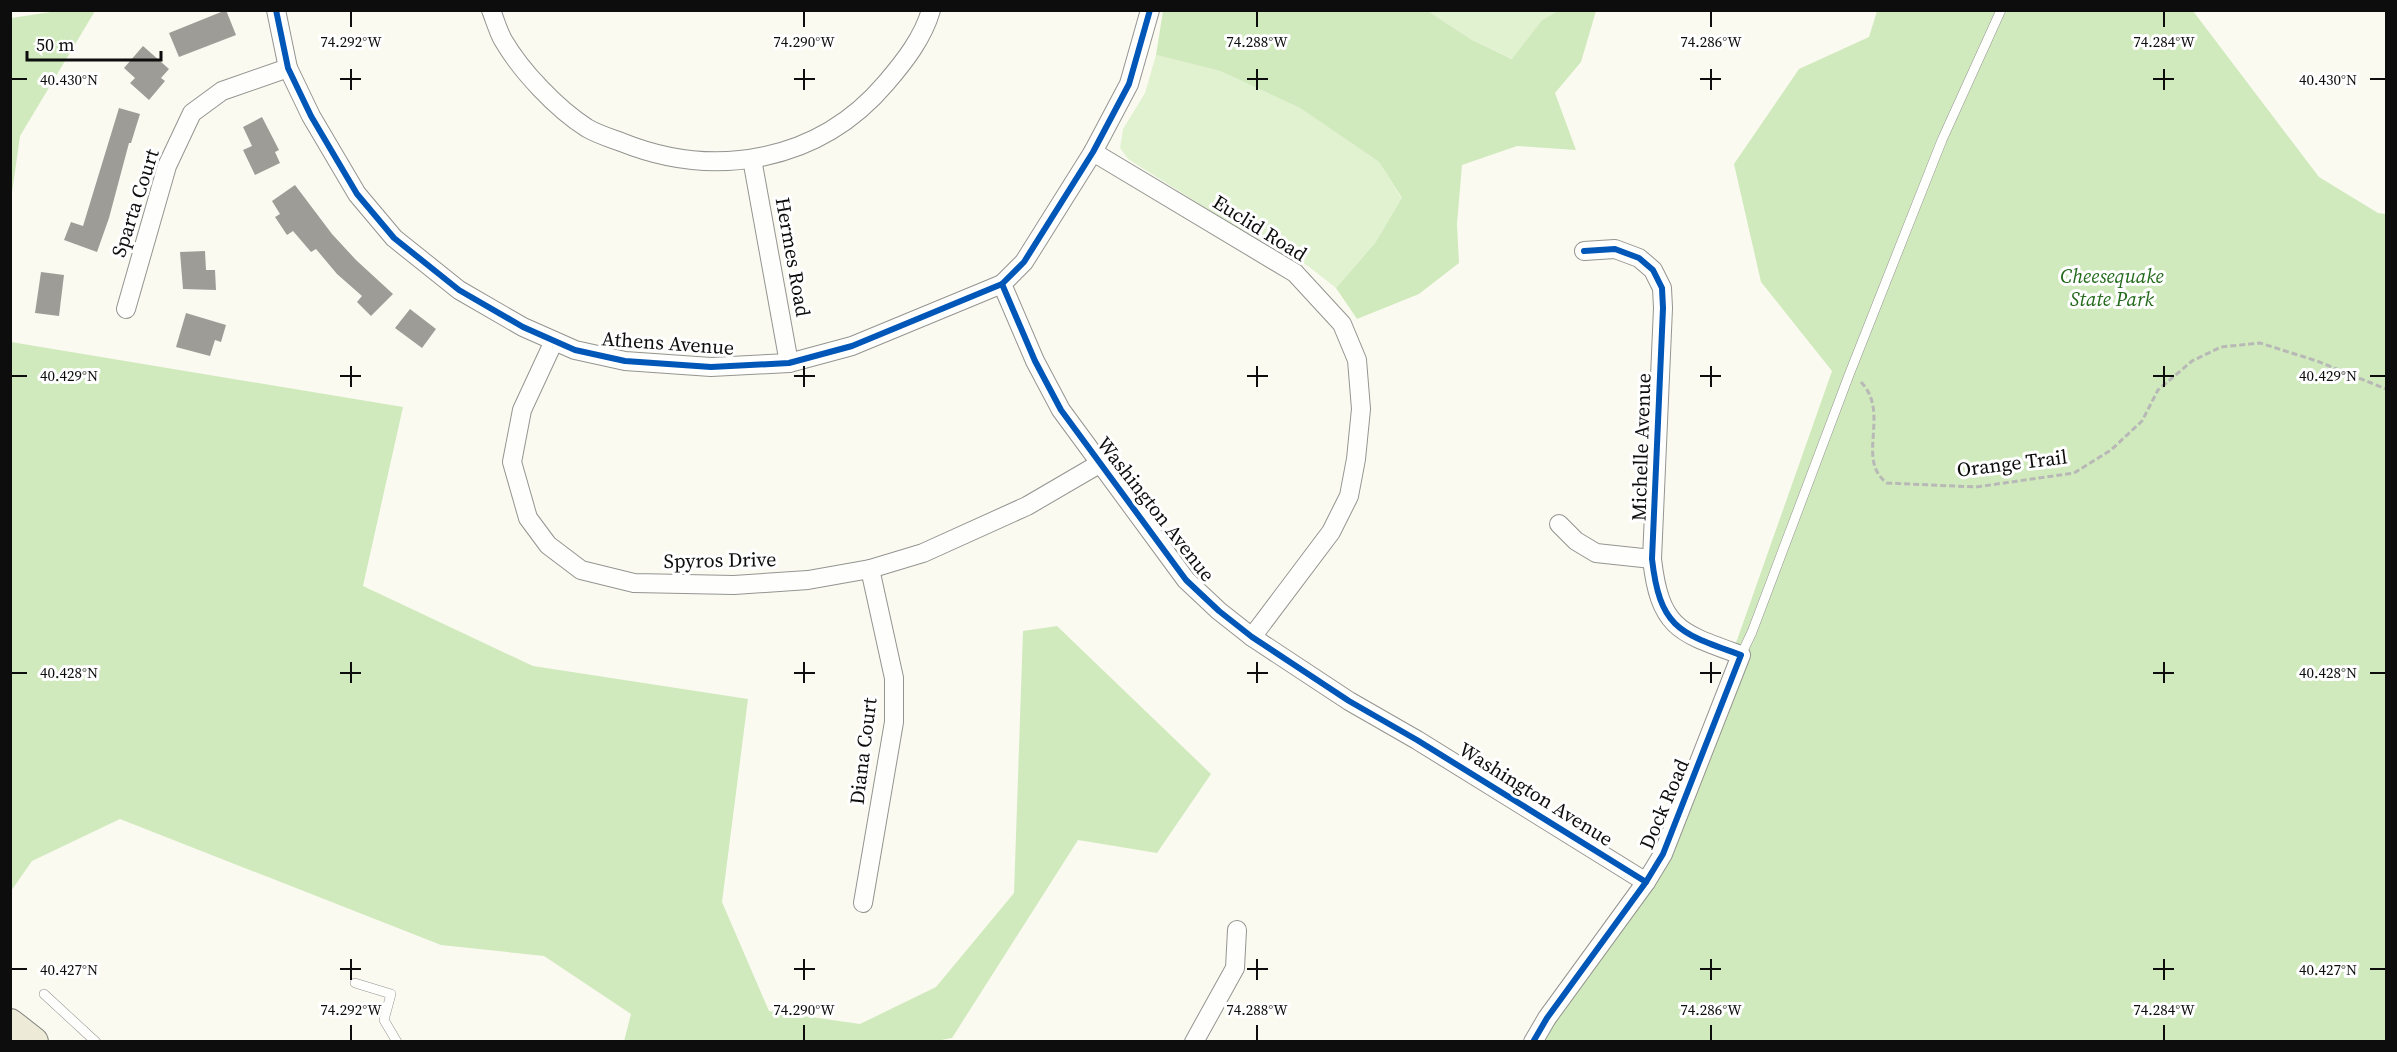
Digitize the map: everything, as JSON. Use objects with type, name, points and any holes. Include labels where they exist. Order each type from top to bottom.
[{"type":"main road","points":[[10,1024],[33,1041]]},
{"type":"street","name":"Athens Avenue","points":[[276,10],[288,68],[310,116],[357,194],[394,238],[459,290],[523,327],[575,350],[625,361],[711,367],[789,363],[852,346],[1002,284]]},
{"type":"street","points":[[491,10],[503,40],[542,92],[588,129],[649,153],[699,162],[752,159],[801,145],[836,128],[870,101],[906,60],[931,10]]},
{"type":"street","points":[[1002,284],[1024,262],[1093,152],[1129,84],[1150,10]]},
{"type":"street","name":"Sparta Court","points":[[126,309],[167,166],[192,113],[222,91],[288,68]]},
{"type":"street","name":"Euclid Road","points":[[1093,152],[1295,273],[1342,324],[1357,360],[1361,409],[1356,459],[1349,496],[1331,532],[1252,637]]},
{"type":"street","name":"Hermes Road","points":[[752,159],[789,363]]},
{"type":"street","name":"Michelle Avenue","points":[[1584,251],[1615,249],[1640,258],[1653,270],[1662,288],[1652,559],[1655,584],[1667,615],[1676,627],[1702,642],[1741,656]]},
{"type":"street","name":"Washington Avenue","points":[[1002,284],[1035,361],[1061,410],[1186,580],[1219,611],[1252,637],[1349,700],[1646,882]]},
{"type":"street","name":"Spyros Drive","points":[[554,341],[522,410],[512,462],[528,518],[548,545],[580,570],[634,583],[734,585],[808,580],[870,569],[923,553],[1028,506],[1099,464]]},
{"type":"street","points":[[1559,524],[1576,541],[1596,553],[1652,559]]},
{"type":"street","name":"Diana Court","points":[[863,903],[894,722],[894,678],[870,569]]},
{"type":"street","name":"Dock Road","points":[[1533,1041],[1547,1018],[1646,882],[1672,835],[1741,656]]},
{"type":"street","points":[[1194,1041],[1235,968],[1237,930]]},
{"type":"lane","points":[[1741,656],[1757,621],[1849,375],[1942,140],[2001,10]]},
{"type":"lane","points":[[355,984],[391,994],[384,1020],[397,1041]]},
{"type":"lane","points":[[44,994],[96,1041]]},
{"type":"green space","points":[[51,11],[95,11],[20,136],[11,200],[11,18]]},
{"type":"green space","points":[[1163,11],[1428,11],[1472,40],[1512,59],[1542,20],[1558,11],[1596,11],[1581,62],[1555,93],[1576,150],[1517,146],[1462,165],[1457,224],[1459,263],[1419,294],[1357,319],[1336,288],[1375,243],[1402,198],[1379,162],[1300,108],[1220,71],[1156,55]]},
{"type":"green space","points":[[1428,11],[1558,11],[1542,20],[1513,59],[1472,40]]},
{"type":"green space","name":"Cheesequake State Park","points":[[1877,11],[2193,11],[2319,177],[2378,213],[2386,214],[2386,1041],[1538,1042],[1670,830],[1832,371],[1761,282],[1734,164],[1799,69],[1869,37]]},
{"type":"green space","points":[[1156,55],[1220,71],[1300,108],[1379,162],[1402,199],[1375,243],[1336,288],[1308,266],[1236,227],[1128,159],[1120,148],[1123,129],[1145,93]]},
{"type":"green space","points":[[11,342],[403,407],[363,586],[533,666],[748,699],[722,902],[769,1011],[860,1024],[936,987],[1014,893],[1023,631],[1057,626],[1211,774],[1157,853],[1078,840],[952,1038],[936,1041],[624,1041],[631,1014],[544,956],[441,945],[120,819],[32,861],[11,891]]},
{"type":"building","points":[[226,10],[236,35],[179,57],[169,33]]},
{"type":"building","points":[[143,46],[169,69],[161,78],[165,81],[149,100],[130,83],[135,78],[124,68]]},
{"type":"building","points":[[119,108],[140,114],[131,143],[129,143],[109,218],[97,252],[64,240],[71,222],[83,226]]},
{"type":"building","points":[[262,117],[279,150],[275,152],[280,163],[255,175],[243,150],[252,146],[243,127]]},
{"type":"building","points":[[295,185],[332,234],[393,294],[371,316],[357,302],[362,296],[337,274],[316,249],[311,252],[293,231],[287,235],[275,217],[280,214],[272,201]]},
{"type":"building","points":[[205,251],[206,270],[215,270],[216,290],[183,289],[180,252]]},
{"type":"building","points":[[41,272],[64,275],[59,316],[35,313]]},
{"type":"building","points":[[410,309],[436,329],[422,348],[395,328]]},
{"type":"building","points":[[186,313],[226,325],[221,342],[215,340],[210,356],[176,347]]},
{"type":"cycle path","points":[[276,10],[288,68],[311,116],[357,194],[394,238],[459,290],[523,327],[575,350],[625,361],[711,367],[789,363],[852,346],[1002,284]]},
{"type":"cycle path","points":[[1150,10],[1129,84],[1093,152],[1024,262],[1002,284],[1035,361],[1061,410],[1186,580],[1219,611],[1252,637],[1349,701],[1417,740],[1646,882]]},
{"type":"cycle path","points":[[1533,1042],[1547,1018],[1646,882],[1663,854],[1741,655],[1702,641],[1677,625],[1661,600],[1656,582],[1652,559],[1662,288],[1653,270],[1639,258],[1615,249],[1584,251]]}]
